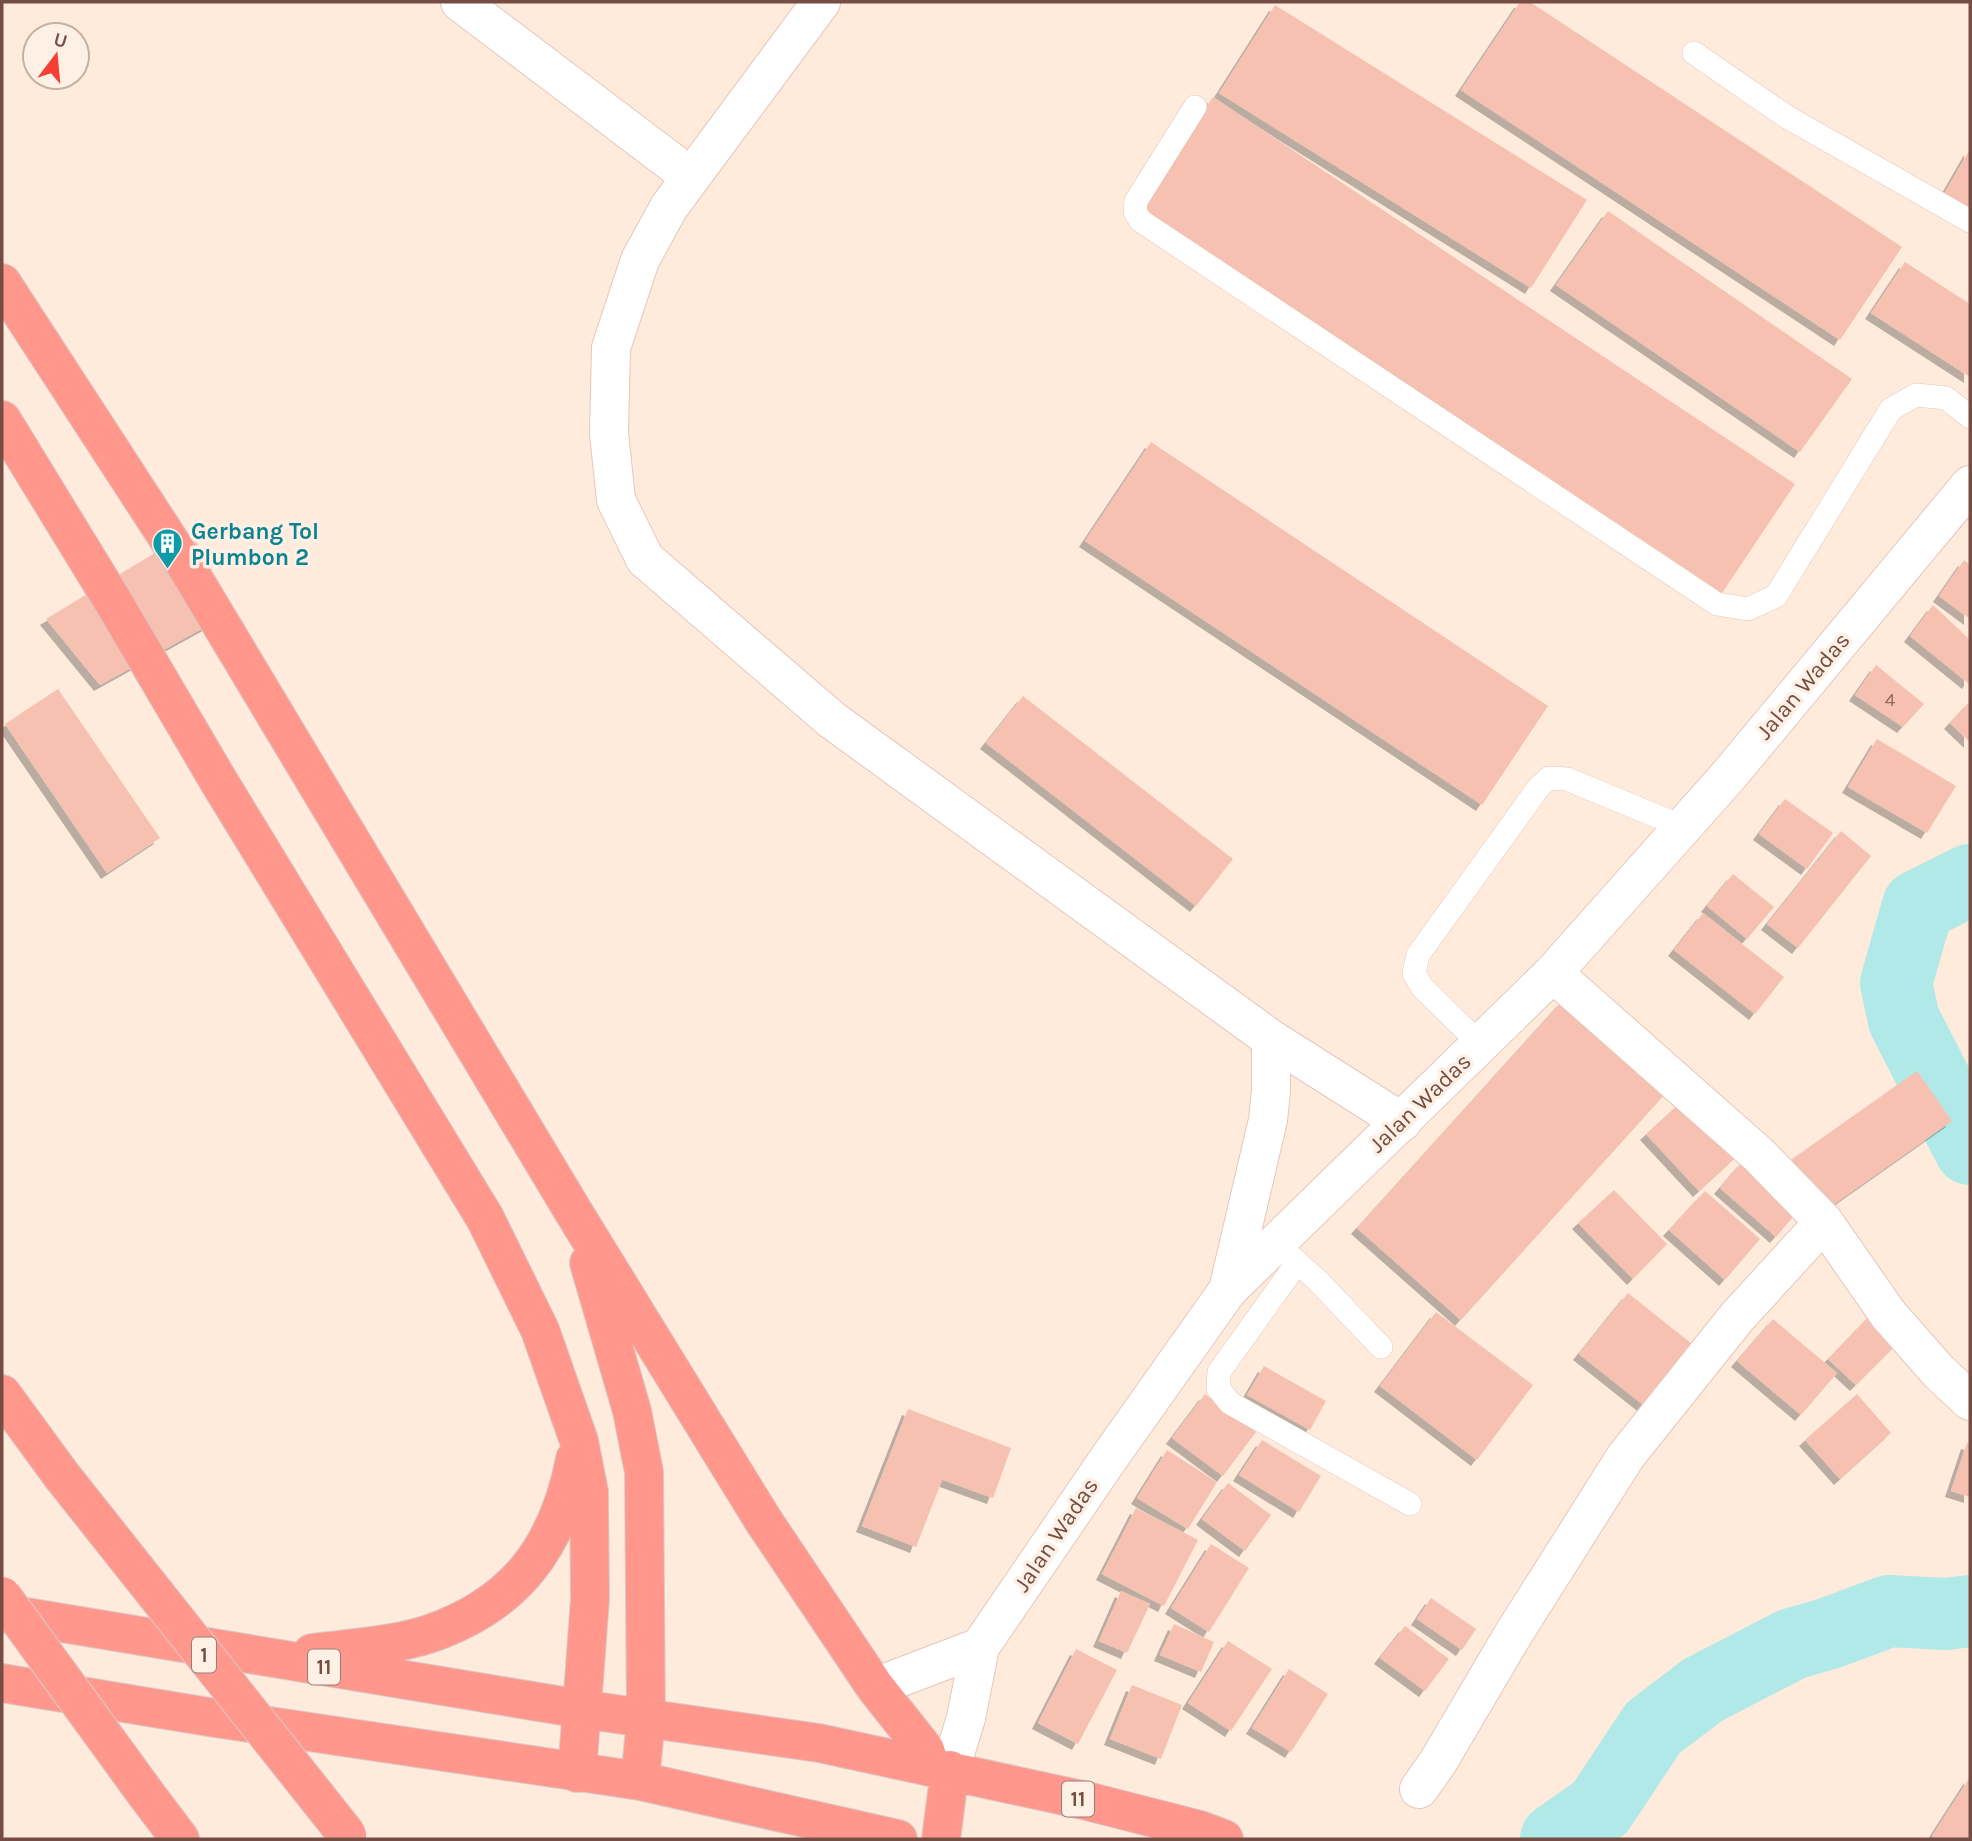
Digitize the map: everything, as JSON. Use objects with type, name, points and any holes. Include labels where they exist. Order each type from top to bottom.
[{"type":"highway","points":[[2,283],[186,566],[762,1520],[875,1686],[940,1768],[941,1839]]},
{"type":"highway","points":[[2,420],[485,1218],[540,1331],[579,1441],[589,1492],[590,1599],[577,1773]]},
{"type":"highway","points":[[573,1211],[619,1363],[644,1472],[646,1719],[640,1781]]},
{"type":"highway","name":"1","points":[[2,1394],[62,1476],[348,1837]]},
{"type":"highway","points":[[269,1658],[389,1643],[429,1634],[501,1597],[524,1575],[552,1534],[570,1484],[579,1441]]},
{"type":"highway","points":[[2,1596],[180,1839]]},
{"type":"highway","name":"11","points":[[2,1612],[582,1709],[819,1742],[1100,1804],[1200,1830],[1224,1839]]},
{"type":"highway","points":[[2,1683],[640,1781],[898,1839]]},
{"type":"street","points":[[460,2],[691,177]]},
{"type":"street","points":[[821,2],[669,207],[640,260],[611,348],[609,433],[616,500],[645,559],[832,720],[1271,1039],[1402,1122]]},
{"type":"street","name":"Jalan Wadas","points":[[940,1768],[966,1718],[980,1647],[1228,1290],[1286,1253],[1402,1122],[1553,973],[1730,774],[1970,485]]},
{"type":"street","points":[[1553,973],[1759,1155],[1824,1222],[1888,1314],[1939,1372],[1970,1401]]},
{"type":"street","points":[[1228,1290],[1268,1120],[1271,1039]]},
{"type":"street","points":[[1419,1788],[1438,1762],[1514,1633],[1626,1456],[1737,1317],[1824,1222]]},
{"type":"street","points":[[875,1686],[980,1647]]},
{"type":"lane","points":[[1693,53],[1787,117],[1970,221]]},
{"type":"lane","points":[[1195,107],[1136,201],[1136,212],[1141,221],[1717,604],[1748,609],[1776,596],[1891,409],[1916,395],[1946,398],[1970,417]]},
{"type":"lane","points":[[1480,1044],[1422,987],[1414,973],[1418,955],[1539,786],[1549,778],[1567,779],[1683,827]]},
{"type":"lane","points":[[1381,1347],[1318,1281],[1286,1253],[1219,1372],[1218,1388],[1230,1404],[1410,1504]]},
{"type":"building","points":[[1520,2],[1530,2],[1902,247],[1840,340],[1461,90]]},
{"type":"building","points":[[1275,5],[1587,200],[1531,288],[1219,93]]},
{"type":"building","points":[[1213,97],[1795,484],[1720,596],[1138,209]]},
{"type":"building","points":[[1970,149],[1970,209],[1944,194]]},
{"type":"building","points":[[1608,211],[1852,379],[1800,452],[1556,285]]},
{"type":"building","points":[[1905,262],[1970,304],[1970,377],[1871,313]]},
{"type":"building","points":[[1151,442],[1548,706],[1482,805],[1085,541]]},
{"type":"building","name":"Gerbang Tol Plumbon 2","points":[[191,531],[232,612],[100,685],[46,619]]},
{"type":"building","points":[[1964,560],[1970,565],[1970,619],[1939,596]]},
{"type":"building","points":[[1933,605],[1970,640],[1968,683],[1910,636]]},
{"type":"building","points":[[1876,665],[1924,704],[1903,727],[1855,695]]},
{"type":"building","points":[[58,689],[160,838],[107,873],[5,724]]},
{"type":"building","points":[[1023,696],[1233,859],[1196,906],[986,743]]},
{"type":"building","points":[[1970,701],[1970,742],[1950,723]]},
{"type":"building","points":[[1877,739],[1956,786],[1927,833],[1848,787]]},
{"type":"building","points":[[1785,799],[1833,833],[1807,869],[1759,834]]},
{"type":"building","points":[[1841,831],[1871,856],[1798,948],[1767,924]]},
{"type":"building","points":[[1733,874],[1774,907],[1747,939],[1707,906]]},
{"type":"building","points":[[1703,913],[1784,977],[1755,1014],[1674,950]]},
{"type":"building","points":[[1563,1000],[1667,1092],[1461,1320],[1357,1228]]},
{"type":"building","points":[[1917,1071],[1952,1121],[1820,1214],[1785,1164]]},
{"type":"building","points":[[1682,1101],[1735,1158],[1699,1191],[1646,1134]]},
{"type":"building","points":[[1743,1161],[1799,1210],[1776,1237],[1720,1188]]},
{"type":"building","points":[[1614,1190],[1667,1244],[1633,1279],[1578,1223]]},
{"type":"building","points":[[1705,1191],[1760,1239],[1725,1280],[1669,1230]]},
{"type":"building","points":[[1628,1293],[1697,1348],[1647,1408],[1579,1354]]},
{"type":"building","points":[[1875,1310],[1904,1337],[1856,1385],[1828,1359]]},
{"type":"building","points":[[1436,1312],[1533,1385],[1477,1460],[1380,1386]]},
{"type":"building","points":[[1773,1319],[1837,1373],[1801,1415],[1737,1361]]},
{"type":"building","points":[[1264,1366],[1326,1401],[1310,1430],[1247,1395]]},
{"type":"building","points":[[1205,1394],[1256,1432],[1223,1476],[1172,1438]]},
{"type":"building","points":[[1857,1394],[1891,1433],[1840,1479],[1805,1440]]},
{"type":"building","points":[[908,1409],[1011,1448],[993,1498],[943,1480],[946,1470],[916,1547],[862,1526]]},
{"type":"building","points":[[1262,1440],[1321,1476],[1299,1512],[1239,1475]]},
{"type":"building","points":[[1967,1443],[1970,1444],[1970,1497],[1951,1491]]},
{"type":"building","points":[[1167,1450],[1217,1482],[1188,1529],[1137,1498]]},
{"type":"building","points":[[1228,1483],[1271,1515],[1245,1551],[1202,1519]]},
{"type":"building","points":[[1136,1508],[1198,1540],[1164,1606],[1102,1574]]},
{"type":"building","points":[[1211,1544],[1249,1568],[1209,1632],[1171,1608]]},
{"type":"building","points":[[1121,1591],[1150,1604],[1127,1653],[1099,1641]]},
{"type":"building","points":[[1431,1598],[1476,1629],[1462,1650],[1417,1619]]},
{"type":"building","points":[[1174,1624],[1214,1642],[1201,1672],[1160,1655]]},
{"type":"building","points":[[1405,1626],[1449,1659],[1425,1691],[1380,1658]]},
{"type":"building","points":[[1228,1641],[1272,1669],[1231,1731],[1188,1703]]},
{"type":"building","points":[[1076,1649],[1117,1670],[1078,1744],[1038,1723]]},
{"type":"building","points":[[1289,1669],[1328,1694],[1291,1752],[1252,1728]]},
{"type":"building","points":[[1132,1685],[1182,1705],[1161,1759],[1110,1739]]},
{"type":"building","points":[[1970,1777],[1970,1839],[1936,1839],[1932,1836]]},
{"type":"waterway","points":[[1970,880],[1918,906],[1896,983],[1904,1020],[1970,1149]]},
{"type":"waterway","points":[[1556,1839],[1600,1808],[1653,1728],[1703,1690],[1792,1644],[1889,1611],[1946,1614],[1970,1611]]},
{"type":"place","name":"Gerbang Tol Plumbon 2","points":[[168,571]]}]
